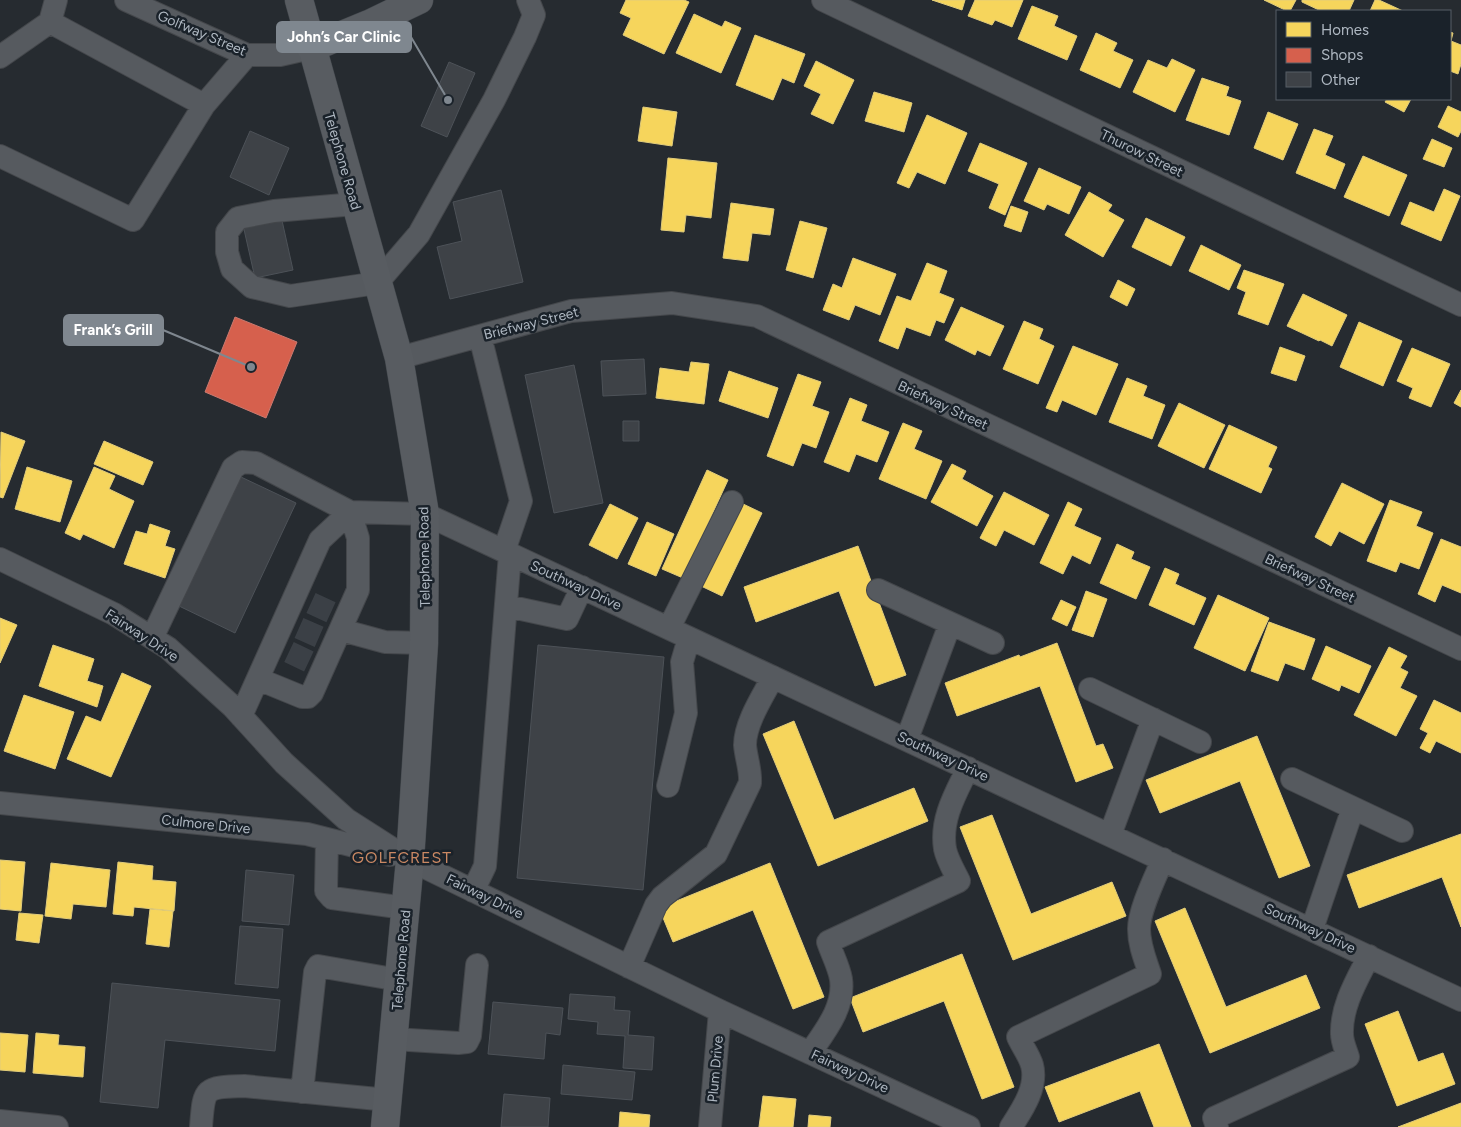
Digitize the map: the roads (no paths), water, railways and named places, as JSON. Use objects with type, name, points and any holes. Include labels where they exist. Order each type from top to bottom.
[{"type":"main road","name":"Telephone Road","points":[[299,0],[399,358],[425,514],[424,644],[410,860],[385,1127]]},
{"type":"main road","points":[[311,48],[369,24],[419,0]]},
{"type":"street","points":[[0,58],[50,22],[56,0]]},
{"type":"street","name":"Golfway Street","points":[[126,0],[247,55],[280,55],[311,48]]},
{"type":"street","points":[[355,204],[274,211],[238,218],[227,232],[227,252],[232,270],[252,287],[290,296],[377,283],[419,234],[494,100],[534,15],[528,0]]},
{"type":"street","name":"Thurow Street","points":[[823,0],[1461,305]]},
{"type":"street","points":[[50,22],[204,106]]},
{"type":"street","points":[[0,156],[132,220],[204,106],[247,55]]},
{"type":"street","name":"Briefway Street","points":[[399,358],[571,311],[672,303],[756,316],[1461,649]]},
{"type":"street","points":[[474,891],[485,866],[507,606],[507,552],[521,501],[480,336]]},
{"type":"street","points":[[152,638],[233,468],[242,462],[256,463],[350,512],[425,514]]},
{"type":"street","points":[[668,786],[686,713],[679,633],[732,502]]},
{"type":"street","points":[[241,716],[258,679],[281,648],[303,600],[320,540],[350,512]]},
{"type":"street","points":[[258,679],[302,697],[308,697],[312,693],[318,665],[358,590],[358,538],[350,512]]},
{"type":"street","name":"Southway Drive","points":[[425,514],[1461,1000]]},
{"type":"street","name":"Fairway Drive","points":[[0,559],[114,614],[168,648],[241,716],[284,763],[346,819],[410,860],[720,1011],[970,1127]]},
{"type":"street","points":[[507,606],[567,619],[582,588]]},
{"type":"street","points":[[878,590],[993,643]]},
{"type":"street","points":[[907,739],[950,624]]},
{"type":"street","points":[[336,629],[385,642],[424,644]]},
{"type":"street","points":[[629,967],[656,906],[662,897],[716,854],[750,783],[745,746],[746,738],[756,711],[773,677]]},
{"type":"street","points":[[1090,689],[1200,742]]},
{"type":"street","points":[[1110,834],[1153,719]]},
{"type":"street","points":[[810,1053],[832,1019],[841,999],[841,978],[828,942],[958,881],[945,850],[945,830],[951,803],[968,768]]},
{"type":"street","points":[[1292,779],[1402,832]]},
{"type":"street","name":"Culmore Drive","points":[[0,803],[306,834],[410,860]]},
{"type":"street","points":[[1312,929],[1353,808]]},
{"type":"street","points":[[327,839],[326,891],[332,898],[406,908]]},
{"type":"street","points":[[1011,1127],[1028,1099],[1033,1082],[1032,1066],[1018,1037],[1150,974],[1140,944],[1139,927],[1147,899],[1163,859]]},
{"type":"street","points":[[1217,1127],[1214,1118],[1348,1057],[1342,1036],[1342,1019],[1348,998],[1369,956]]},
{"type":"street","points":[[393,1038],[467,1042],[470,1036],[477,965]]},
{"type":"street","points":[[302,1092],[315,972],[318,966],[399,980]]},
{"type":"street","name":"Plum Drive","points":[[710,1127],[720,1011]]},
{"type":"street","points":[[201,1127],[205,1094],[214,1089],[244,1086],[388,1100]]},
{"type":"street","points":[[0,1121],[57,1127]]},
{"type":"tunnel","points":[[311,603],[335,614]]},
{"type":"tunnel","points":[[299,628],[324,639]]},
{"type":"tunnel","points":[[289,652],[312,663]]},
{"type":"place","name":"John’s Car Clinic","points":[[448,100]]},
{"type":"place","name":"Frank’s Grill","points":[[251,367]]},
{"type":"district","name":"GOLFCREST","points":[[402,857]]}]
